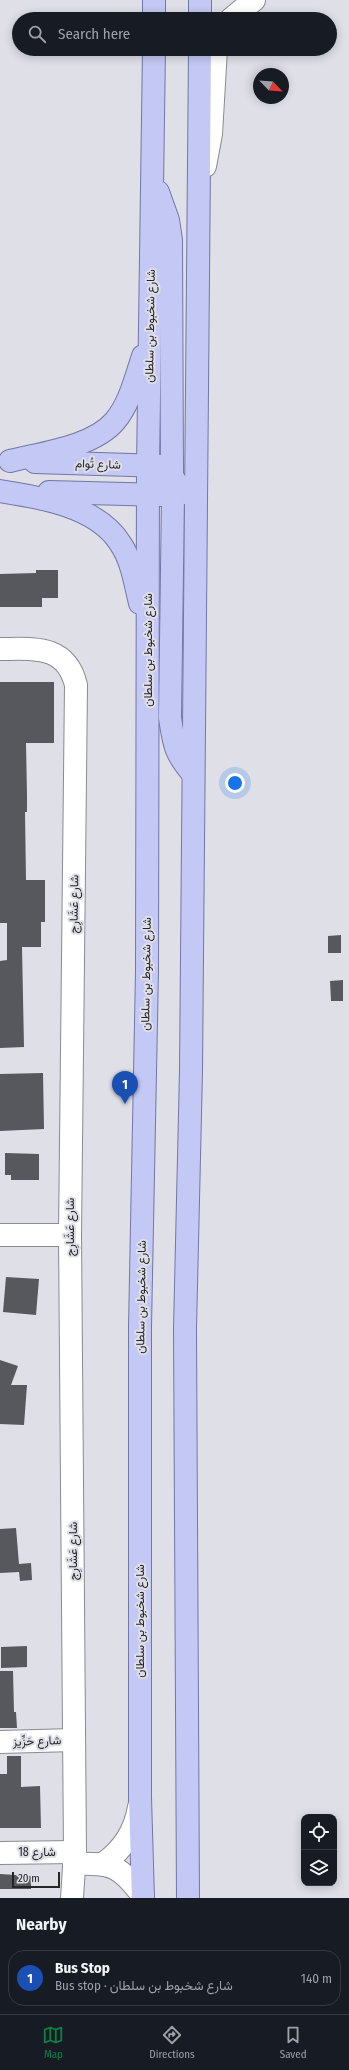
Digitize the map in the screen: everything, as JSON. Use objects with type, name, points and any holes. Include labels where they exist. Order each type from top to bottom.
[{"type":"main road","points":[[154,0],[154,12]]},
{"type":"main road","points":[[200,0],[200,12]]},
{"type":"main road","name":"شارع شخبوط بن سلطان","points":[[144,1897],[140,1797],[140,1327],[147,963],[148,466],[154,183],[154,56]]},
{"type":"main road","points":[[188,1898],[185,1329],[191,1070],[192,774],[200,56]]},
{"type":"main road","points":[[154,183],[168,220],[171,240],[172,476],[177,486],[185,493],[195,497]]},
{"type":"main road","points":[[5,461],[73,445],[96,436],[108,427],[116,420],[129,397],[150,339]]},
{"type":"main road","name":"شارع تُوام","points":[[5,461],[148,466],[196,465]]},
{"type":"main road","points":[[0,487],[25,484],[86,485],[94,480],[95,477],[94,468],[87,464]]},
{"type":"main road","points":[[148,466],[165,477],[173,495],[170,718],[173,738],[179,756],[192,774]]},
{"type":"main road","points":[[0,491],[115,495],[173,495],[195,497]]},
{"type":"main road","points":[[0,491],[38,497],[59,503],[95,519],[110,530],[120,542],[128,559],[148,637]]},
{"type":"street","points":[[239,12],[254,0]]},
{"type":"street","points":[[198,191],[207,159],[211,134],[216,56]]},
{"type":"street","name":"شارع عَشَارِج","points":[[0,649],[38,650],[55,654],[68,666],[76,685],[70,1235],[74,1740],[74,1858],[72,1898]]},
{"type":"street","points":[[0,1235],[70,1235]]},
{"type":"street","name":"شارع حَزِّيز","points":[[0,1742],[74,1740]]},
{"type":"street","points":[[104,1863],[113,1857],[128,1840],[137,1819],[140,1797]]},
{"type":"street","name":"شارع 18","points":[[0,1852],[74,1858]]},
{"type":"street","points":[[74,1858],[104,1863],[129,1879],[144,1897]]},
{"type":"building","points":[[36,570],[58,570],[58,598],[42,598],[42,607],[0,607],[0,574],[36,573]]},
{"type":"building","points":[[0,682],[54,682],[54,743],[26,743],[26,880],[45,880],[45,922],[41,922],[41,947],[22,947],[24,1047],[0,1048],[0,961],[7,960],[7,923],[0,923]]},
{"type":"building","points":[[341,935],[341,953],[328,953],[328,936]]},
{"type":"building","points":[[343,980],[343,1001],[331,1001],[330,981]]},
{"type":"building","points":[[43,1073],[44,1129],[0,1131],[0,1074]]},
{"type":"building","points":[[5,1153],[39,1154],[39,1180],[11,1180],[11,1175],[5,1175]]},
{"type":"building","points":[[6,1277],[39,1279],[36,1315],[3,1312]]},
{"type":"building","points":[[0,1360],[18,1366],[11,1385],[27,1385],[24,1425],[0,1424]]},
{"type":"building","points":[[16,1528],[19,1564],[31,1563],[32,1580],[20,1581],[19,1572],[0,1573],[0,1529]]},
{"type":"building","points":[[27,1646],[27,1667],[1,1668],[1,1647]]},
{"type":"building","points":[[0,1671],[13,1671],[14,1712],[16,1712],[17,1728],[0,1728]]},
{"type":"building","points":[[7,1756],[21,1756],[21,1787],[40,1786],[41,1828],[0,1828],[0,1774],[7,1774]]},
{"type":"building","points":[[0,1874],[31,1876],[31,1889],[0,1889]]},
{"type":"place","name":"Bus Stop","points":[[125,1104]]}]
